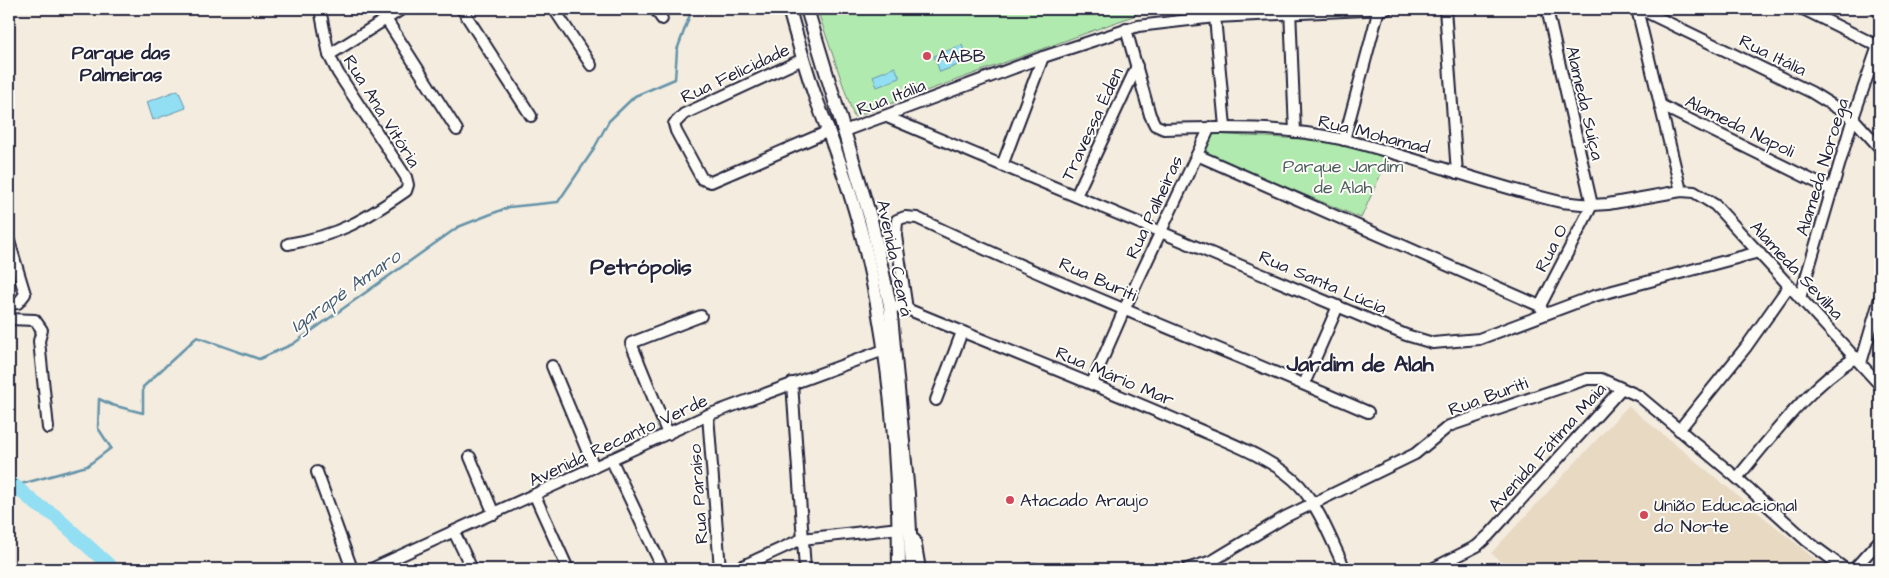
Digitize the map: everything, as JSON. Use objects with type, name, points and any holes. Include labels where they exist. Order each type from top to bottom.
[{"type":"main road","points":[[789,9],[803,59],[828,128]]},
{"type":"main road","points":[[797,9],[822,92],[828,128]]},
{"type":"main road","name":"Avenida Ceará","points":[[807,9],[871,220],[890,305],[906,526],[899,569]]},
{"type":"main road","name":"Avenida Ceará","points":[[828,128],[860,226],[876,295],[912,569]]},
{"type":"street","name":"Rua Ana Vitória","points":[[288,244],[334,234],[352,226],[406,191],[408,185],[406,177],[338,73],[329,55],[320,9]]},
{"type":"street","points":[[329,55],[402,9]]},
{"type":"street","points":[[462,9],[531,116]]},
{"type":"street","points":[[554,9],[591,66]]},
{"type":"street","points":[[655,9],[662,19]]},
{"type":"street","points":[[1344,140],[1379,9]]},
{"type":"street","name":"Rua Itália","points":[[844,132],[1044,57],[1126,29],[1215,17],[1290,10],[1387,9]]},
{"type":"street","points":[[1445,9],[1458,173]]},
{"type":"street","name":"Alameda Suíça","points":[[1547,9],[1592,205]]},
{"type":"street","points":[[1639,9],[1681,191]]},
{"type":"street","name":"Rua Itália","points":[[1639,9],[1811,92],[1853,118],[1880,148]]},
{"type":"street","points":[[1803,9],[1879,47]]},
{"type":"street","points":[[1290,10],[1295,132]]},
{"type":"street","points":[[1215,17],[1225,127]]},
{"type":"street","points":[[386,19],[457,130]]},
{"type":"street","name":"Rua Mohamad","points":[[1126,29],[1150,115],[1155,125],[1164,129],[1225,127],[1295,132],[1344,140],[1555,200],[1592,205],[1681,191]]},
{"type":"street","name":"Alameda Noroega","points":[[1800,298],[1853,118],[1879,47]]},
{"type":"street","points":[[1002,164],[1044,57]]},
{"type":"street","name":"Rua Felicidade","points":[[803,59],[684,114],[674,124],[676,131],[702,178],[711,182],[828,128]]},
{"type":"street","name":"Travessa Éden","points":[[1076,196],[1137,66]]},
{"type":"street","name":"Alameda Napoli","points":[[1660,105],[1832,190]]},
{"type":"street","name":"Rua Santa Lúcia","points":[[887,116],[1422,341],[1440,344],[1479,339],[1498,334],[1542,310],[1759,252]]},
{"type":"street","name":"Rua Palheiras","points":[[1092,383],[1160,231],[1210,127]]},
{"type":"street","points":[[1197,155],[1542,310]]},
{"type":"street","name":"Alameda Sevilha","points":[[1681,191],[1694,192],[1715,205],[1880,385]]},
{"type":"street","name":"Rua O","points":[[1542,310],[1592,205]]},
{"type":"street","name":"Rua Buriti","points":[[907,309],[896,236],[897,220],[905,216],[917,218],[1124,310],[1368,412]]},
{"type":"street","points":[[9,241],[25,294],[18,303],[9,304]]},
{"type":"street","points":[[1679,430],[1746,347],[1789,286]]},
{"type":"street","points":[[1737,478],[1815,388],[1835,370],[1858,360],[1880,298]]},
{"type":"street","name":"Rua Mário Mar","points":[[890,305],[907,309],[1092,383],[1232,444],[1280,470],[1299,486],[1313,504],[1345,569]]},
{"type":"street","points":[[1304,384],[1338,306]]},
{"type":"street","points":[[668,434],[631,343],[701,316]]},
{"type":"street","points":[[9,319],[35,320],[42,330],[39,341],[48,428]]},
{"type":"street","points":[[936,400],[962,332]]},
{"type":"street","name":"Avenida Recanto Verde","points":[[377,568],[708,415],[884,350]]},
{"type":"street","points":[[552,366],[594,467]]},
{"type":"street","name":"Rua Buriti","points":[[1187,569],[1212,561],[1285,517],[1415,454],[1450,426],[1588,379],[1600,379],[1622,389]]},
{"type":"street","points":[[792,383],[805,569]]},
{"type":"street","name":"Avenida Fátima Maia","points":[[1432,569],[1477,546],[1489,535],[1622,389],[1639,396],[1737,478],[1806,541],[1845,569]]},
{"type":"street","name":"Rua Paraíso","points":[[708,415],[720,569]]},
{"type":"street","points":[[470,457],[494,514]]},
{"type":"street","points":[[611,459],[663,569]]},
{"type":"street","points":[[317,472],[352,569]]},
{"type":"street","points":[[535,496],[568,569]]},
{"type":"street","points":[[736,569],[802,539],[906,526]]},
{"type":"street","name":"Avenida Ceará","points":[[906,526],[915,538],[920,569]]},
{"type":"street","points":[[454,532],[472,569]]},
{"type":"street","points":[[1854,569],[1880,540]]},
{"type":"street","points":[[1029,569],[1034,569]]},
{"type":"shaded area","name":"União Educacional do Norte","points":[[1628,406],[1827,569],[1509,569],[1491,553]]},
{"type":"green space","name":"AABB","points":[[817,9],[1134,9],[1136,15],[854,117]]},
{"type":"green space","name":"Parque Jardim de Alah","points":[[1213,134],[1301,139],[1345,144],[1388,158],[1361,218],[1204,153]]},
{"type":"water","points":[[962,45],[968,61],[940,72],[934,56]]},
{"type":"water","points":[[895,67],[900,78],[877,87],[873,76]]},
{"type":"water","points":[[178,90],[186,108],[153,120],[147,102]]},
{"type":"waterway","name":"Igarapé Amaro","points":[[14,486],[87,466],[111,448],[98,428],[99,399],[112,405],[143,413],[143,387],[197,337],[259,359],[293,344],[458,227],[509,207],[558,202],[592,152],[609,121],[635,96],[675,79],[677,50],[692,9]]},
{"type":"waterway","name":"Igarapé Amaro","points":[[1862,9],[1880,16]]},
{"type":"waterway","points":[[9,481],[36,504],[54,515],[113,569]]},
{"type":"place","name":"AABB","points":[[927,56]]},
{"type":"place","name":"Atacado Araujo","points":[[1010,500]]},
{"type":"place","name":"União Educacional do Norte","points":[[1644,515]]},
{"type":"district","name":"Parque das Palmeiras","points":[[121,63]]},
{"type":"district","name":"Petrópolis","points":[[641,266]]},
{"type":"district","name":"Jardim de Alah","points":[[1360,363]]}]
